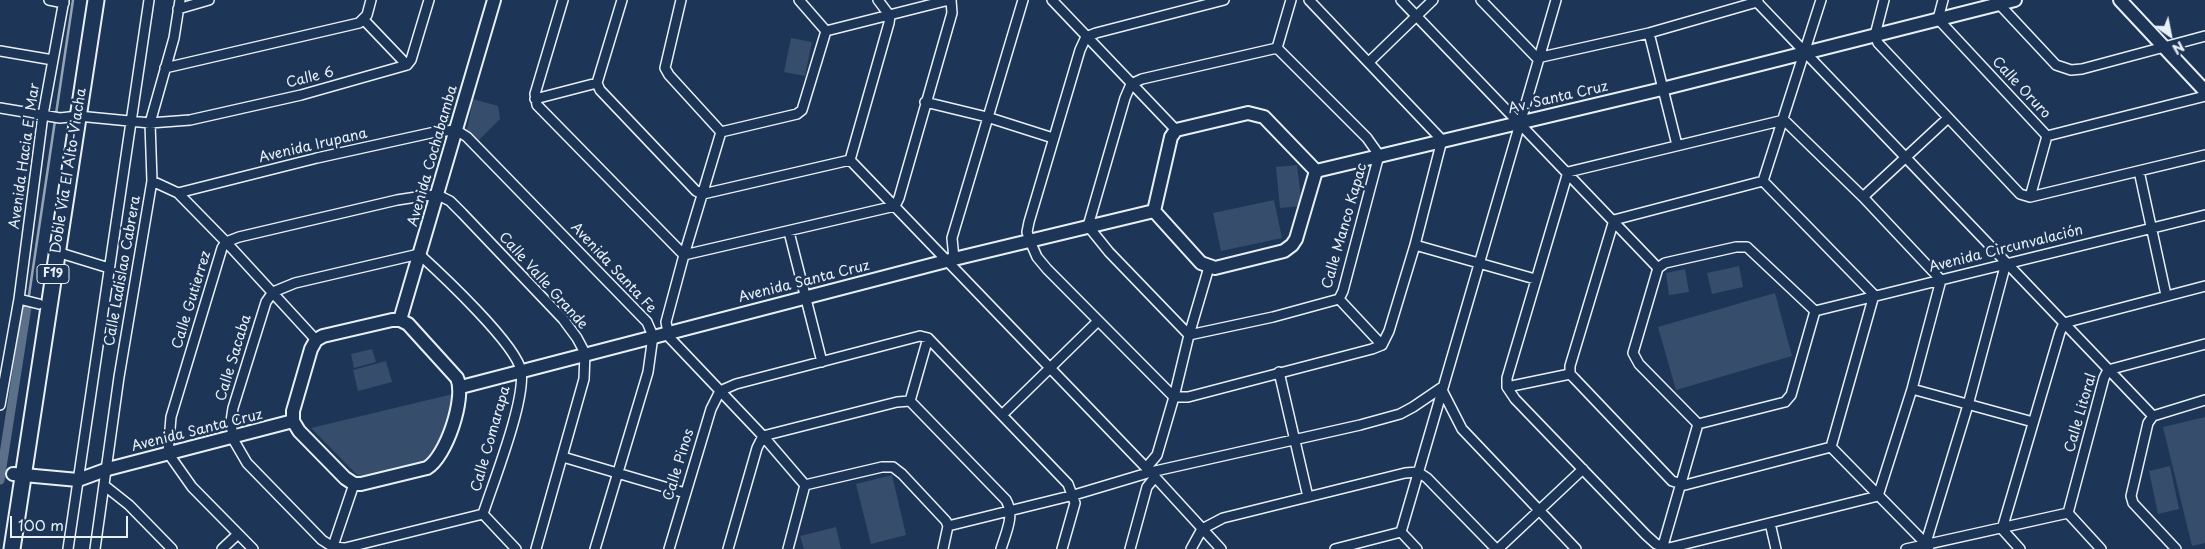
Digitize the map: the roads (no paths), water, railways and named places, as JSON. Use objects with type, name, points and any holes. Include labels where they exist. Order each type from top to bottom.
[{"type":"highway","name":"Doble Vía El Alto-Viacha","points":[[12,549],[18,475],[60,117],[86,0]]},
{"type":"highway","name":"Doble Vía El Alto-Viacha","points":[[2,549],[18,475],[57,252],[60,117],[96,0]]},
{"type":"street","points":[[49,0],[64,1]]},
{"type":"street","points":[[68,549],[149,0]]},
{"type":"street","points":[[179,4],[209,0]]},
{"type":"street","points":[[364,20],[371,0]]},
{"type":"street","points":[[364,20],[407,65],[411,60],[429,0]]},
{"type":"street","name":"Avenida Cochabamba","points":[[400,320],[494,0]]},
{"type":"street","points":[[563,0],[535,99],[537,105],[684,255]]},
{"type":"street","points":[[622,0],[597,84],[600,90],[696,191],[703,194],[850,160]]},
{"type":"street","points":[[681,0],[665,68],[669,75],[721,132]]},
{"type":"street","points":[[799,0],[826,31]]},
{"type":"street","points":[[878,0],[890,16]]},
{"type":"street","points":[[826,31],[950,0],[952,13],[895,206]]},
{"type":"street","points":[[950,260],[952,238],[1023,0]]},
{"type":"street","points":[[1052,0],[1176,130]]},
{"type":"street","points":[[1224,0],[1190,4],[1086,37],[1080,50],[1052,138],[1027,232],[1037,257],[1174,397],[1188,397],[1382,345],[1389,331],[1415,245],[1442,140],[1370,62],[1309,0]]},
{"type":"street","points":[[1189,335],[1109,252],[1088,226],[1125,98],[1131,84],[1142,79],[1277,48],[1291,0]]},
{"type":"street","points":[[1401,0],[1658,268]]},
{"type":"street","points":[[1370,62],[1433,0]]},
{"type":"street","points":[[1481,0],[1538,58]]},
{"type":"street","points":[[1401,532],[1556,0]]},
{"type":"street","points":[[1763,181],[1821,0]]},
{"type":"street","points":[[1884,0],[1875,35],[1878,43],[2020,194],[2030,197],[2205,155]]},
{"type":"street","points":[[1938,19],[1943,0]]},
{"type":"street","name":"Av. Santa Cruz","points":[[1316,170],[1662,89],[2000,2],[2015,0]]},
{"type":"street","points":[[2120,0],[2205,91]]},
{"type":"street","name":"Avenida Hacia El Mar","points":[[0,405],[19,299],[60,117],[53,60],[64,1]]},
{"type":"street","points":[[1538,58],[1649,33],[1757,1],[2153,416]]},
{"type":"street","points":[[2000,2],[2056,65],[2065,69],[2082,69],[2205,36]]},
{"type":"street","name":"Calle Ladislao Cabrera","points":[[95,549],[108,469],[119,377],[152,182],[150,123],[174,38],[179,4]]},
{"type":"street","points":[[850,160],[890,16]]},
{"type":"street","name":"Calle Oruro","points":[[1938,19],[2047,136],[2205,96]]},
{"type":"street","points":[[165,68],[364,20]]},
{"type":"street","points":[[721,132],[797,114],[802,110],[826,31]]},
{"type":"street","points":[[1649,33],[1677,145]]},
{"type":"street","name":"Calle Manco Kapac","points":[[1189,335],[1339,299],[1379,155],[1367,138],[1282,50],[1277,48]]},
{"type":"street","points":[[0,51],[53,60]]},
{"type":"street","name":"Calle 6","points":[[0,108],[60,117],[131,120],[150,123],[190,120],[301,95],[407,65]]},
{"type":"street","points":[[535,99],[597,84]]},
{"type":"street","points":[[925,102],[987,118],[1052,138]]},
{"type":"street","points":[[1248,112],[1255,113],[1264,118],[1316,170],[1292,245],[1284,251],[1215,268],[1210,267],[1201,263],[1154,211],[1171,137],[1176,130],[1248,112]]},
{"type":"street","points":[[1863,197],[1948,118]]},
{"type":"street","points":[[1568,172],[1784,120]]},
{"type":"street","points":[[1784,120],[1863,197],[1941,280],[1912,389],[1878,496]]},
{"type":"street","name":"Avenida Irupana","points":[[178,193],[401,139],[456,130]]},
{"type":"street","name":"Avenida Santa Fe","points":[[456,130],[481,150],[605,278],[647,322],[653,336],[648,372],[595,549]]},
{"type":"street","points":[[721,132],[684,255],[666,322],[666,332],[673,343],[764,436],[805,484]]},
{"type":"street","points":[[2030,197],[2047,136]]},
{"type":"street","points":[[850,160],[950,260],[1151,472],[1221,549]]},
{"type":"street","points":[[2139,171],[2166,295]]},
{"type":"street","points":[[1568,172],[1507,378],[1506,387],[1515,399],[1646,535],[1662,548],[1669,548],[1878,496]]},
{"type":"street","points":[[1614,220],[1763,181]]},
{"type":"street","points":[[1763,181],[1874,295],[1831,447]]},
{"type":"street","points":[[152,182],[178,193],[273,292],[316,340]]},
{"type":"street","name":"Calle Gutierrez","points":[[168,453],[168,434],[172,417],[218,257],[226,242],[397,200],[438,195]]},
{"type":"street","name":"Calle Valle Grande","points":[[438,195],[450,201],[563,319],[585,353]]},
{"type":"street","points":[[684,255],[895,206]]},
{"type":"street","name":"Avenida Santa Cruz","points":[[461,386],[950,260],[1154,211]]},
{"type":"street","name":"Avenida Circunvalación","points":[[1815,311],[2205,215]]},
{"type":"street","points":[[1614,220],[1570,366],[1570,374],[1672,481],[1685,485],[1831,447]]},
{"type":"street","points":[[789,232],[822,362]]},
{"type":"street","points":[[1415,245],[1535,279]]},
{"type":"street","points":[[1736,247],[1747,247],[1815,311],[1790,395],[1784,402],[1698,424],[1639,364],[1633,353],[1658,268],[1665,263],[1736,247]]},
{"type":"street","points":[[57,252],[109,268]]},
{"type":"street","points":[[273,292],[295,283],[419,254]]},
{"type":"street","name":"Calle Comarapa","points":[[332,548],[370,544],[484,514],[520,398],[521,370],[507,345],[419,254]]},
{"type":"street","points":[[1927,547],[2006,263]]},
{"type":"street","points":[[1130,549],[1174,397],[1189,335],[1210,267]]},
{"type":"street","points":[[2064,323],[2205,286]]},
{"type":"street","name":"Calle Sacaba","points":[[273,292],[266,302],[233,408],[231,421],[233,439],[247,463],[332,548]]},
{"type":"street","points":[[19,299],[39,304]]},
{"type":"street","points":[[1339,299],[1382,345]]},
{"type":"street","points":[[400,320],[408,324],[457,378],[461,386],[448,438],[435,463],[427,468],[354,484],[345,478],[299,431],[293,421],[293,412],[311,349],[316,340],[332,334],[400,320]]},
{"type":"street","points":[[1002,415],[1098,321]]},
{"type":"street","points":[[2002,529],[2032,422],[2064,323]]},
{"type":"street","points":[[720,391],[736,384],[920,336],[928,338],[1060,474],[1074,495],[1073,512],[1062,549]]},
{"type":"street","points":[[910,401],[928,338]]},
{"type":"street","name":"Calle Litoral","points":[[2068,513],[2104,378],[2108,370],[2205,344]]},
{"type":"street","points":[[536,549],[584,379],[585,353]]},
{"type":"street","points":[[1279,372],[1308,496]]},
{"type":"street","points":[[1506,387],[1570,374]]},
{"type":"street","points":[[948,526],[1074,495],[1151,472],[1360,425],[1400,414],[1442,388]]},
{"type":"street","points":[[1442,388],[1462,429],[1576,549]]},
{"type":"street","points":[[1912,389],[2032,422]]},
{"type":"street","name":"Calle Pinos","points":[[669,549],[711,409],[720,391]]},
{"type":"street","points":[[2176,549],[2132,503],[2131,496],[2148,423],[2153,416],[2205,400]]},
{"type":"street","points":[[728,549],[757,448],[764,436],[897,402],[910,401]]},
{"type":"street","points":[[910,401],[997,490],[1011,509],[1011,516],[1001,549]]},
{"type":"street","name":"Avenida Santa Cruz","points":[[78,480],[108,469],[168,453],[233,439],[293,421]]},
{"type":"street","points":[[1662,548],[1698,424]]},
{"type":"street","points":[[1831,447],[1927,547]]},
{"type":"street","points":[[168,453],[192,487],[252,549]]},
{"type":"street","points":[[563,457],[685,493]]},
{"type":"street","points":[[805,484],[867,470],[893,467],[948,526]]},
{"type":"street","points":[[1191,549],[1202,529],[1223,518],[1405,473],[1418,472],[1427,478],[1497,549],[1583,469]]},
{"type":"street","points":[[18,475],[78,480]]},
{"type":"street","points":[[332,548],[354,484]]},
{"type":"street","points":[[788,549],[805,484]]},
{"type":"street","points":[[105,486],[129,505],[172,549]]},
{"type":"street","points":[[1906,549],[1927,547],[2068,513],[2101,549]]},
{"type":"street","points":[[484,514],[516,549]]},
{"type":"street","points":[[1770,523],[1776,549]]},
{"type":"street","points":[[943,549],[948,526]]},
{"type":"street","points":[[2002,529],[2020,549]]},
{"type":"street","points":[[1334,549],[1401,532]]},
{"type":"street","points":[[1401,532],[1417,549]]},
{"type":"street","points":[[222,549],[238,534]]},
{"type":"waterway","points":[[29,295],[73,0]]},
{"type":"waterway","points":[[0,480],[27,307]]}]
